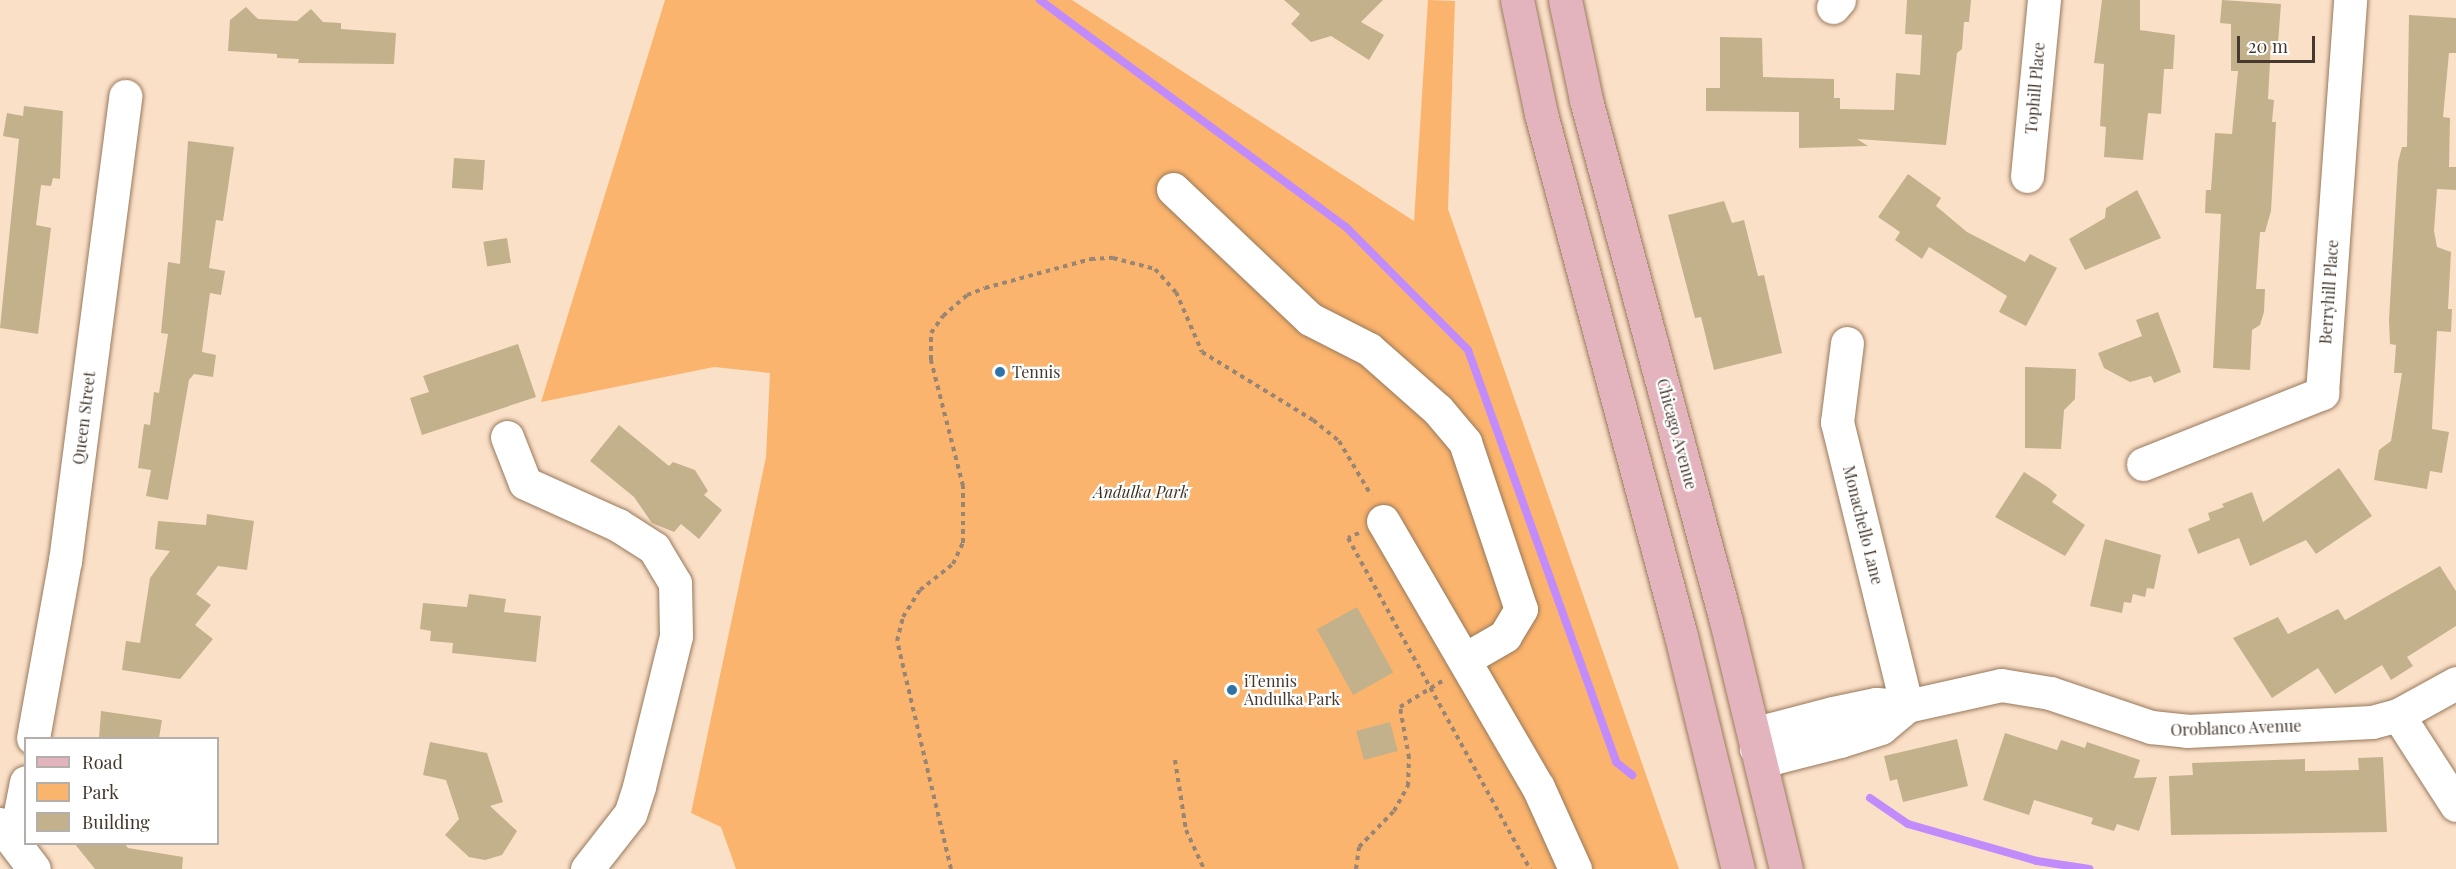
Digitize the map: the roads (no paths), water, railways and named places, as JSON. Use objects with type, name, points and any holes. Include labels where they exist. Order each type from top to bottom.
[{"type":"main road","name":"Chicago Avenue","points":[[1565,0],[1586,100],[1786,869]]},
{"type":"main road","points":[[1521,5],[1541,114],[1678,624],[1738,869]]},
{"type":"street","name":"Tophill Place","points":[[2027,177],[2044,0]]},
{"type":"street","name":"Berryhill Place","points":[[2144,464],[2322,393],[2350,0]]},
{"type":"street","name":"Queen Street","points":[[33,737],[66,561],[125,96]]},
{"type":"street","points":[[1173,189],[1311,320],[1369,349],[1438,410],[1465,441],[1521,609],[1505,636],[1467,663]]},
{"type":"street","name":"Monachello Lane","points":[[1847,343],[1837,422],[1907,705]]},
{"type":"street","points":[[507,437],[525,483],[618,525],[654,548],[675,583],[676,636],[639,787],[630,814],[587,869]]},
{"type":"street","points":[[1383,521],[1538,787],[1575,869]]},
{"type":"street","name":"Oroblanco Avenue","points":[[1756,748],[1777,757],[1840,741],[1881,728],[1907,705],[2001,685],[2050,693],[2166,731],[2360,723],[2398,716],[2456,683]]},
{"type":"street","points":[[2398,716],[2456,805]]},
{"type":"street","points":[[24,787],[8,831],[34,869]]},
{"type":"waterway","points":[[1040,0],[1346,227],[1468,350],[1616,762],[1632,775]]},
{"type":"waterway","points":[[1870,798],[1908,824],[2037,861],[2089,869]]},
{"type":"place","name":"Tennis","points":[[1000,372]]},
{"type":"place","name":"iTennis Andulka Park","points":[[1232,690]]},
{"type":"park label","name":"Andulka Park","points":[[1141,492]]}]
